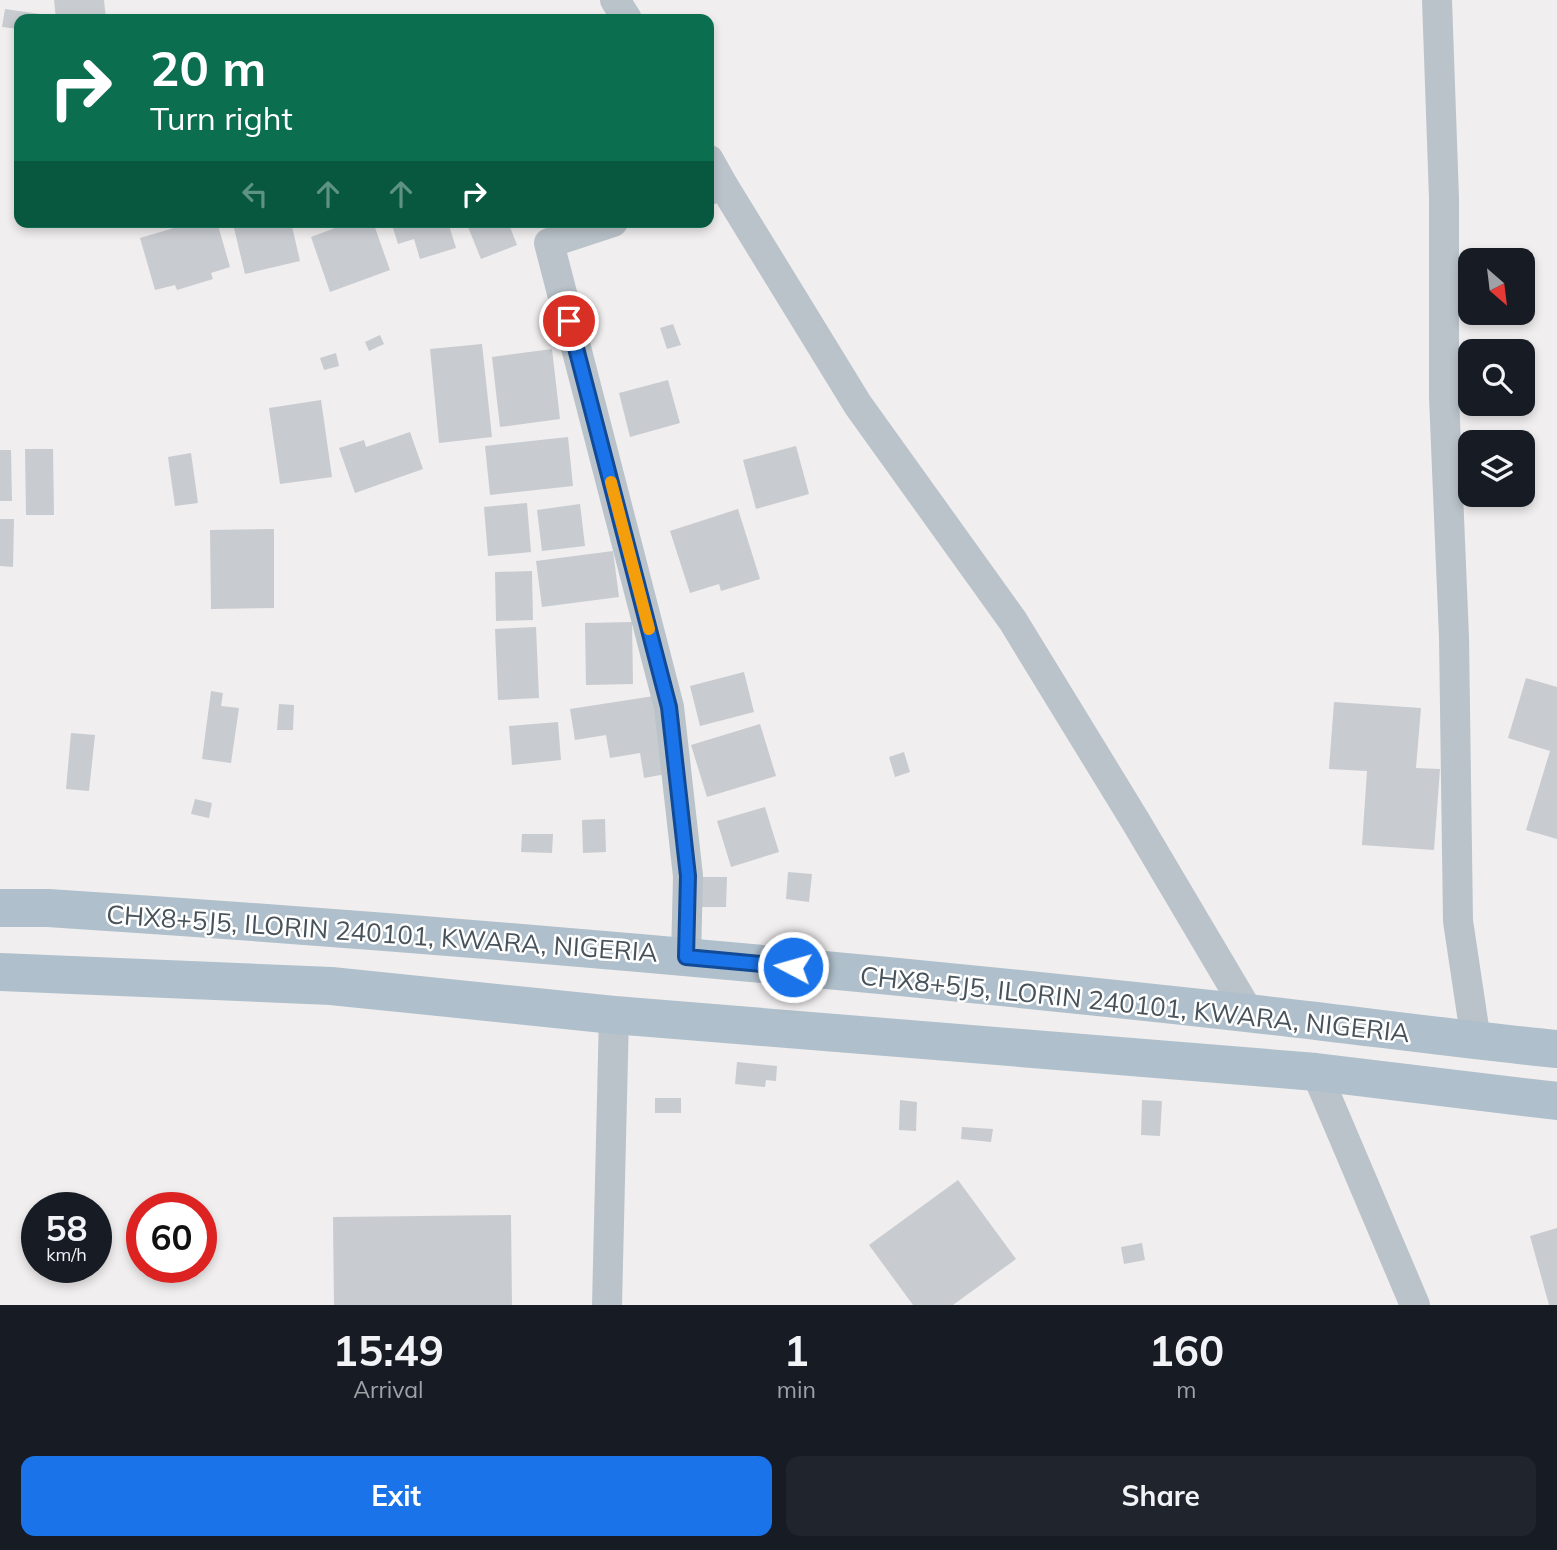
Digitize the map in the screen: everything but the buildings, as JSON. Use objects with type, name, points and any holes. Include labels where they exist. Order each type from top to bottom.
[{"type":"main road","name":"CHX8+5J5, ILORIN 240101, KWARA, NIGERIA","points":[[0,908],[48,908],[350,928],[686,957],[1249,1013],[1557,1049]]},
{"type":"main road","name":"CHX8+5J5, ILORIN 240101, KWARA, NIGERIA","points":[[0,972],[331,986],[614,1015],[1315,1072],[1557,1101]]},
{"type":"street","points":[[1437,0],[1444,198],[1444,397],[1454,637],[1458,920],[1476,1041]]},
{"type":"street","points":[[714,179],[858,405],[1013,621],[1249,1013]]},
{"type":"street","points":[[595,228],[549,243],[669,707],[688,876],[686,957]]},
{"type":"street","points":[[607,1305],[614,1015]]},
{"type":"street","points":[[1315,1072],[1415,1305]]},
{"type":"slow traffic","points":[[611,482],[649,629]]},
{"type":"route","points":[[569,321],[669,707],[688,876],[686,957],[793,967]]}]
